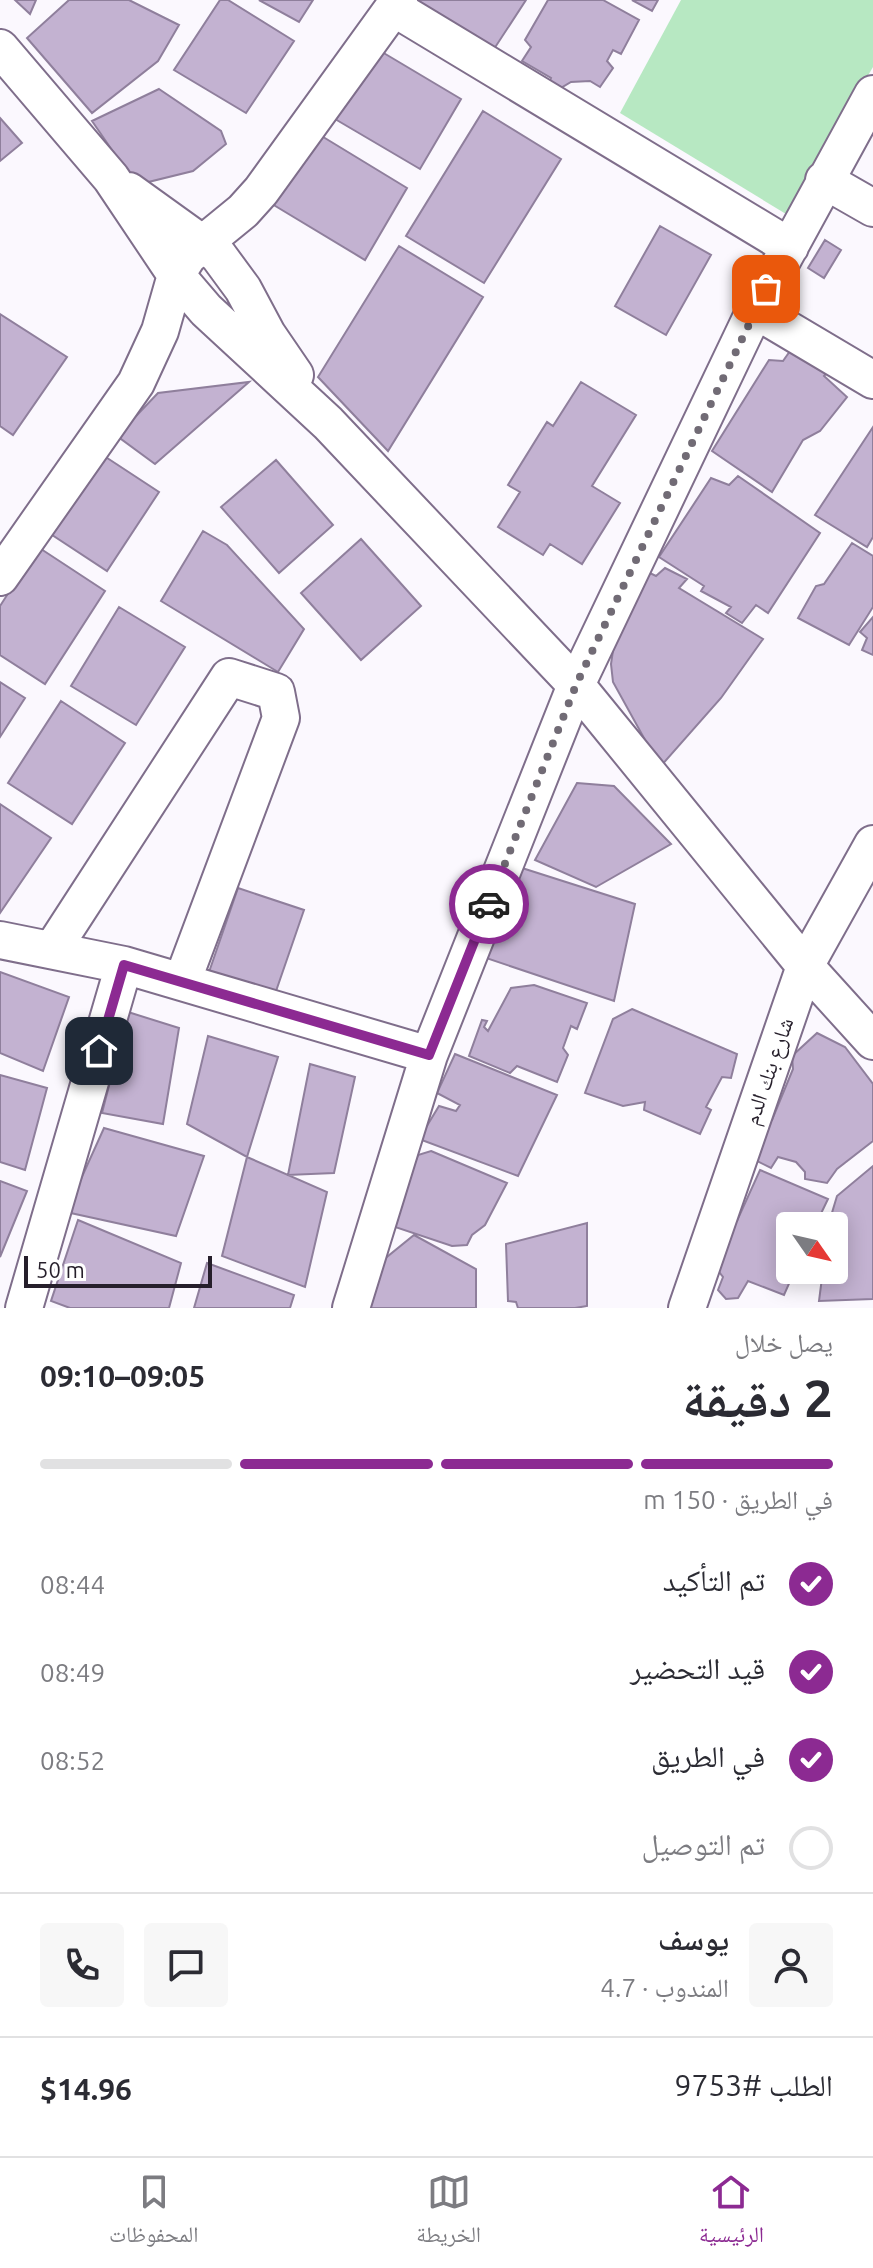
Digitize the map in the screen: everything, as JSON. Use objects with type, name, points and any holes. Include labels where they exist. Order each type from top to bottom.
[{"type":"street","points":[[0,577],[136,383],[160,331],[176,275],[188,256],[243,211],[261,191],[396,4],[790,247]]},
{"type":"street","points":[[0,48],[111,178],[176,275],[234,338],[328,423],[576,685],[805,966],[873,1041]]},
{"type":"street","points":[[351,1308],[429,1055],[576,685],[755,310],[873,94]]},
{"type":"street","points":[[111,178],[218,255],[328,423]]},
{"type":"street","points":[[824,180],[873,208]]},
{"type":"street","points":[[755,310],[873,380]]},
{"type":"street","points":[[52,950],[229,677],[276,692],[281,718],[182,982]]},
{"type":"street","name":"شارع بنك الدم","points":[[687,1308],[805,966],[873,844]]},
{"type":"street","points":[[0,940],[124,965],[429,1055]]},
{"type":"street","points":[[24,1308],[124,965]]},
{"type":"green space","points":[[681,0],[873,0],[873,67],[786,214],[620,113]]},
{"type":"building","points":[[15,0],[36,0],[30,14]]},
{"type":"building","points":[[69,0],[129,0],[179,25],[158,61],[92,113],[27,38]]},
{"type":"building","points":[[220,0],[228,0],[294,41],[246,113],[174,70]]},
{"type":"building","points":[[259,0],[313,0],[299,22]]},
{"type":"building","points":[[414,0],[526,0],[494,49]]},
{"type":"building","points":[[548,0],[603,0],[639,20],[621,54],[613,50],[607,61],[613,68],[600,87],[590,81],[571,82],[559,89],[549,83],[551,78],[522,61],[531,47],[525,40]]},
{"type":"building","points":[[632,0],[658,0],[652,11]]},
{"type":"building","points":[[377,49],[461,99],[420,169],[335,119]]},
{"type":"building","points":[[159,89],[221,131],[226,144],[193,171],[136,185],[92,121]]},
{"type":"building","points":[[483,111],[561,159],[484,283],[406,236]]},
{"type":"building","points":[[0,118],[22,143],[0,161]]},
{"type":"building","points":[[315,132],[407,188],[365,260],[272,204]]},
{"type":"building","points":[[660,226],[711,255],[666,335],[615,306]]},
{"type":"building","points":[[825,240],[841,250],[824,278],[808,268]]},
{"type":"building","points":[[399,246],[483,297],[388,451],[318,377]]},
{"type":"building","points":[[0,314],[67,357],[13,435],[0,426]]},
{"type":"building","points":[[797,341],[836,362],[824,376],[847,397],[820,431],[803,440],[772,492],[712,451],[769,360],[783,361]]},
{"type":"building","points":[[249,382],[155,464],[117,436],[158,393]]},
{"type":"building","points":[[581,382],[636,415],[592,486],[620,503],[582,564],[550,544],[543,555],[498,527],[520,492],[508,485],[547,422],[553,426]]},
{"type":"building","points":[[873,427],[873,537],[867,547],[815,515]]},
{"type":"building","points":[[95,450],[159,492],[107,571],[43,529]]},
{"type":"building","points":[[276,460],[333,525],[279,573],[221,507]]},
{"type":"building","points":[[738,476],[820,533],[768,613],[756,605],[742,623],[726,613],[731,607],[701,591],[704,586],[659,557],[711,478],[729,485]]},
{"type":"building","points":[[203,531],[227,545],[304,629],[278,672],[161,601]]},
{"type":"building","points":[[361,539],[421,606],[361,660],[301,593]]},
{"type":"building","points":[[852,543],[873,556],[873,607],[849,645],[798,618],[816,586],[824,584]]},
{"type":"building","points":[[38,547],[105,591],[45,684],[0,655],[0,606]]},
{"type":"building","points":[[665,568],[687,579],[679,588],[763,639],[721,698],[660,767],[613,682],[611,664],[615,637],[650,573],[656,576]]},
{"type":"building","points":[[119,607],[185,647],[136,725],[71,686]]},
{"type":"building","points":[[873,617],[873,655],[862,650],[867,638],[860,632]]},
{"type":"building","points":[[0,682],[25,698],[0,737]]},
{"type":"building","points":[[61,701],[125,743],[72,824],[8,783]]},
{"type":"building","points":[[577,783],[614,786],[671,844],[596,887],[535,860]]},
{"type":"building","points":[[0,804],[51,838],[0,913]]},
{"type":"building","points":[[522,868],[635,904],[614,1001],[486,958]]},
{"type":"building","points":[[238,888],[304,910],[275,994],[209,972]]},
{"type":"building","points":[[0,972],[69,997],[43,1071],[0,1053]]},
{"type":"building","points":[[534,985],[587,1003],[577,1029],[571,1026],[563,1048],[568,1055],[557,1082],[517,1066],[510,1073],[469,1056],[482,1020],[487,1021],[484,1027],[488,1031],[511,988]]},
{"type":"building","points":[[632,1009],[737,1054],[731,1078],[722,1077],[706,1107],[711,1110],[700,1134],[644,1110],[645,1102],[623,1106],[585,1093],[613,1019]]},
{"type":"building","points":[[128,1012],[179,1028],[163,1124],[102,1113]]},
{"type":"building","points":[[817,1033],[845,1047],[873,1084],[873,1141],[837,1169],[827,1183],[805,1179],[805,1172],[796,1162],[778,1157],[771,1168],[755,1160],[768,1120],[772,1120],[793,1069],[792,1056]]},
{"type":"building","points":[[208,1036],[278,1057],[247,1157],[187,1124]]},
{"type":"building","points":[[455,1054],[557,1095],[518,1176],[419,1139],[439,1106],[456,1111],[460,1105],[437,1093]]},
{"type":"building","points":[[310,1064],[355,1077],[334,1173],[288,1175]]},
{"type":"building","points":[[0,1075],[47,1088],[25,1170],[0,1162]]},
{"type":"building","points":[[104,1128],[204,1156],[176,1236],[66,1212]]},
{"type":"building","points":[[431,1151],[507,1183],[485,1225],[472,1235],[467,1245],[452,1246],[389,1225],[418,1155]]},
{"type":"building","points":[[247,1157],[327,1192],[305,1287],[222,1256]]},
{"type":"building","points":[[873,1166],[873,1299],[819,1301],[821,1284],[848,1284],[848,1212],[832,1212],[837,1196]]},
{"type":"building","points":[[760,1170],[828,1199],[822,1212],[776,1212],[776,1284],[789,1284],[784,1295],[748,1281],[738,1298],[726,1299],[718,1290],[723,1277],[715,1267],[730,1227],[737,1221]]},
{"type":"building","points":[[0,1181],[27,1191],[0,1257]]},
{"type":"building","points":[[78,1220],[181,1263],[169,1308],[70,1308],[51,1301]]},
{"type":"building","points":[[587,1223],[587,1306],[518,1308],[516,1302],[508,1301],[506,1244]]},
{"type":"building","points":[[414,1235],[476,1269],[476,1308],[358,1308],[382,1261]]},
{"type":"building","points":[[207,1263],[294,1295],[290,1308],[194,1308]]},
{"type":"way so far","points":[[489,904],[576,685],[766,289]]},
{"type":"route","points":[[99,1051],[124,965],[429,1055],[489,904]]}]
